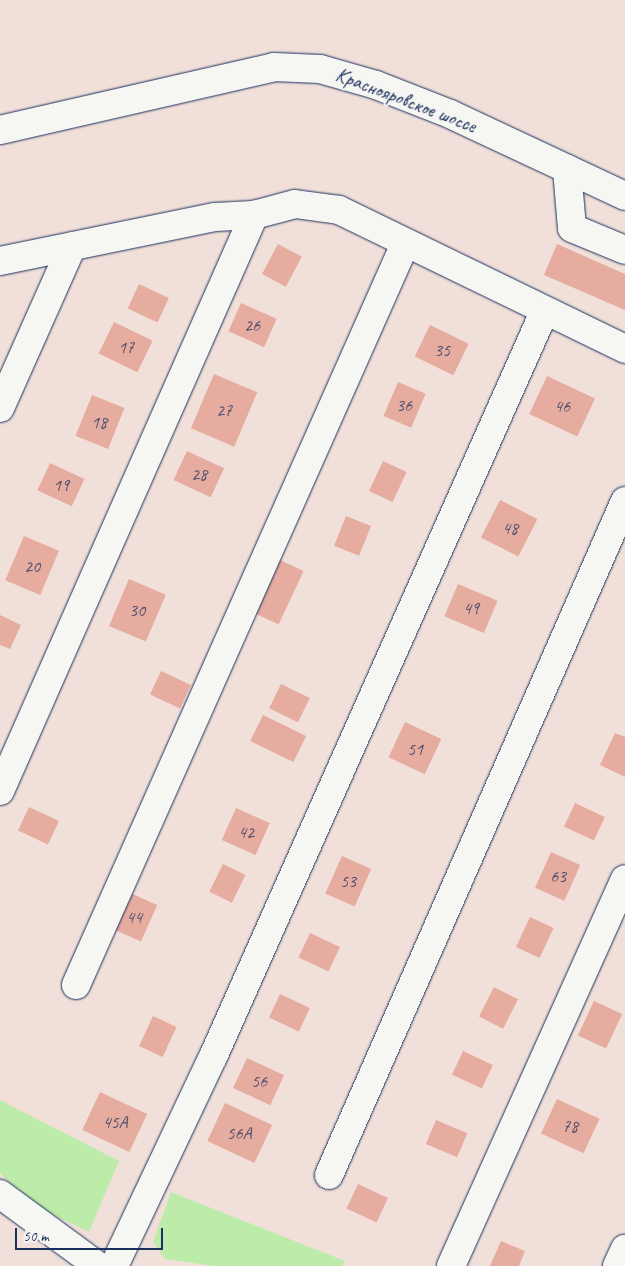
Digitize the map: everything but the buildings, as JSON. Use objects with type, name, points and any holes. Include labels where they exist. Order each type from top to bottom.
[{"type":"street","name":"Краснояровское шоссе","points":[[0,130],[274,67],[320,69],[376,85],[450,114],[625,196]]},
{"type":"street","points":[[567,169],[572,228],[625,250]]},
{"type":"street","points":[[0,261],[215,217],[254,215],[296,204],[339,210],[544,312],[625,349]]},
{"type":"street","points":[[0,791],[254,215]]},
{"type":"street","points":[[76,985],[405,244]]},
{"type":"street","points":[[0,408],[72,246]]},
{"type":"street","points":[[114,1266],[213,1057],[544,312]]},
{"type":"street","points":[[329,1174],[625,501]]},
{"type":"street","points":[[451,1266],[625,879]]},
{"type":"street","points":[[0,1194],[98,1266]]},
{"type":"street","points":[[618,1266],[625,1249]]},
{"type":"green space","points":[[0,1100],[119,1161],[89,1232],[35,1206],[0,1173]]},
{"type":"green space","points":[[171,1192],[345,1261],[342,1266],[214,1266],[165,1259],[153,1242]]}]
